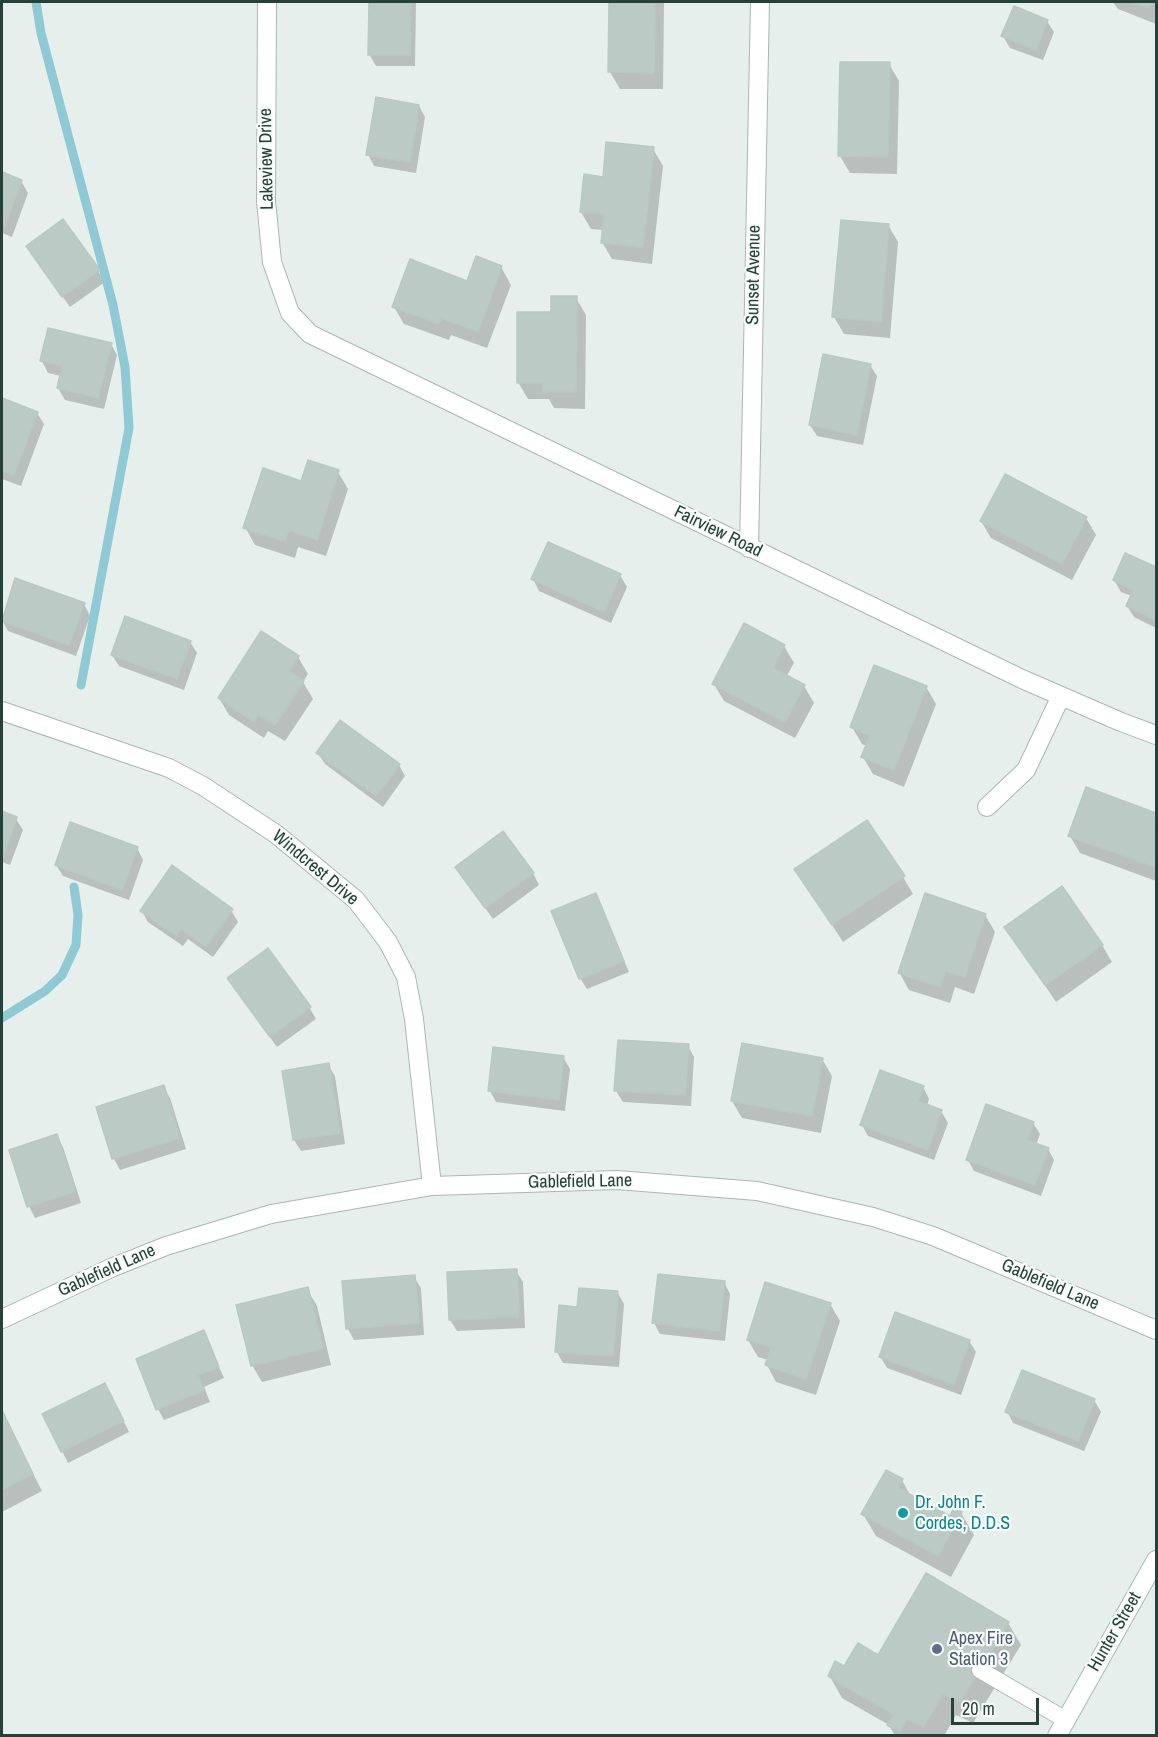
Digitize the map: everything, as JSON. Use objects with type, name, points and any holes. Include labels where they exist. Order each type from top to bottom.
[{"type":"street","name":"Lakeview Drive","points":[[267,2],[266,201],[272,262],[290,313]]},
{"type":"street","name":"Sunset Avenue","points":[[749,548],[760,2]]},
{"type":"street","name":"Fairview Road","points":[[290,313],[310,334],[749,548],[1061,696],[1156,735]]},
{"type":"street","points":[[987,807],[1026,770],[1061,696]]},
{"type":"street","name":"Windcrest Drive","points":[[2,711],[169,768],[194,781],[276,834],[356,900],[388,942],[406,977],[414,1018],[432,1186]]},
{"type":"street","name":"Gablefield Lane","points":[[2,1319],[111,1268],[222,1227],[316,1204],[432,1186],[617,1180],[698,1185],[790,1198],[873,1217],[933,1236],[1156,1330]]},
{"type":"street","name":"Hunter Street","points":[[1061,1728],[1156,1560]]},
{"type":"lane","points":[[981,1670],[1061,1728]]},
{"type":"building","points":[[369,2],[411,2],[410,55],[368,55]]},
{"type":"building","points":[[609,2],[655,2],[654,73],[608,72]]},
{"type":"building","points":[[1131,2],[1152,2],[1149,8]]},
{"type":"building","points":[[1014,6],[1048,20],[1036,50],[1001,36]]},
{"type":"building","points":[[840,62],[890,62],[888,157],[838,156]]},
{"type":"building","points":[[376,97],[419,105],[410,162],[366,155]]},
{"type":"building","points":[[606,142],[654,147],[643,247],[601,243],[604,214],[580,212],[584,174],[603,177]]},
{"type":"building","points":[[2,172],[22,180],[5,226],[2,225]]},
{"type":"building","points":[[63,219],[100,270],[62,297],[26,246]]},
{"type":"building","points":[[841,220],[889,224],[881,322],[832,317]]},
{"type":"building","points":[[476,256],[502,266],[478,332],[441,318],[439,324],[392,307],[410,259],[467,281]]},
{"type":"building","points":[[551,296],[577,296],[576,392],[543,392],[543,383],[517,383],[517,312],[551,312]]},
{"type":"building","points":[[48,328],[112,343],[98,398],[57,388],[62,366],[40,361]]},
{"type":"building","points":[[823,354],[871,364],[857,435],[809,425]]},
{"type":"building","points":[[2,398],[38,412],[14,475],[2,471]]},
{"type":"building","points":[[308,460],[339,470],[317,540],[289,530],[285,541],[243,528],[263,468],[301,481]]},
{"type":"building","points":[[1005,474],[1087,517],[1062,564],[980,521]]},
{"type":"building","points":[[548,542],[621,574],[604,612],[531,579]]},
{"type":"building","points":[[1125,553],[1156,567],[1156,620],[1126,606],[1133,590],[1113,580]]},
{"type":"building","points":[[15,578],[85,603],[69,645],[2,621]]},
{"type":"building","points":[[125,616],[191,641],[177,679],[111,655]]},
{"type":"building","points":[[744,623],[785,645],[773,668],[805,685],[785,722],[712,684]]},
{"type":"building","points":[[261,631],[299,656],[289,671],[304,681],[275,725],[258,715],[254,722],[218,698]]},
{"type":"building","points":[[874,665],[927,686],[894,770],[861,757],[870,735],[850,727]]},
{"type":"building","points":[[340,720],[400,764],[376,796],[316,753]]},
{"type":"building","points":[[1086,787],[1156,813],[1155,867],[1068,836]]},
{"type":"building","points":[[2,811],[17,817],[4,855],[2,854]]},
{"type":"building","points":[[867,820],[905,876],[832,925],[794,869]]},
{"type":"building","points":[[70,822],[138,847],[122,890],[55,865]]},
{"type":"building","points":[[503,831],[534,873],[485,908],[455,867]]},
{"type":"building","points":[[172,865],[233,909],[206,947],[181,929],[176,936],[140,911]]},
{"type":"building","points":[[1062,886],[1103,945],[1045,985],[1004,927]]},
{"type":"building","points":[[596,893],[624,961],[579,979],[551,911]]},
{"type":"building","points":[[925,893],[986,914],[965,977],[945,971],[940,987],[898,973]]},
{"type":"building","points":[[268,948],[311,1007],[270,1037],[227,978]]},
{"type":"building","points":[[618,1040],[689,1044],[685,1095],[614,1091]]},
{"type":"building","points":[[742,1043],[823,1058],[812,1116],[731,1101]]},
{"type":"building","points":[[493,1047],[564,1056],[559,1100],[488,1091]]},
{"type":"building","points":[[329,1063],[340,1133],[293,1140],[282,1071]]},
{"type":"building","points":[[880,1070],[924,1086],[918,1101],[942,1110],[928,1150],[860,1125]]},
{"type":"building","points":[[164,1085],[180,1138],[112,1159],[96,1107]]},
{"type":"building","points":[[986,1104],[1034,1122],[1027,1140],[1049,1148],[1035,1185],[966,1160]]},
{"type":"building","points":[[57,1134],[76,1191],[27,1207],[9,1150]]},
{"type":"building","points":[[517,1269],[519,1317],[449,1320],[447,1272]]},
{"type":"building","points":[[658,1274],[725,1281],[719,1331],[652,1323]]},
{"type":"building","points":[[415,1275],[419,1323],[346,1329],[342,1281]]},
{"type":"building","points":[[765,1282],[831,1303],[806,1379],[765,1365],[771,1347],[747,1340]]},
{"type":"building","points":[[308,1287],[323,1348],[251,1366],[236,1305]]},
{"type":"building","points":[[579,1288],[618,1291],[613,1356],[555,1352],[559,1305],[577,1307]]},
{"type":"building","points":[[895,1312],[970,1340],[954,1384],[879,1357]]},
{"type":"building","points":[[204,1330],[219,1367],[198,1375],[205,1390],[156,1410],[136,1359]]},
{"type":"building","points":[[1022,1370],[1095,1399],[1078,1441],[1005,1412]]},
{"type":"building","points":[[105,1383],[124,1421],[61,1452],[42,1414]]},
{"type":"building","points":[[2,1410],[33,1474],[2,1490]]},
{"type":"building","name":"Dr. John F. Cordes, D.D.S","points":[[886,1470],[903,1479],[898,1488],[950,1516],[954,1507],[962,1512],[938,1556],[861,1514]]},
{"type":"building","name":"Apex Fire Station 3","points":[[926,1573],[1009,1622],[960,1702],[943,1694],[923,1727],[907,1719],[900,1732],[887,1725],[894,1715],[828,1676],[835,1661],[844,1666],[858,1643],[878,1655]]},
{"type":"waterway","points":[[36,2],[41,33],[113,305],[125,367],[129,428],[81,685]]},
{"type":"waterway","points":[[2,1018],[45,991],[62,975],[76,945],[78,915],[74,887]]},
{"type":"place","name":"Dr. John F. Cordes, D.D.S","points":[[903,1513]]},
{"type":"place","name":"Apex Fire Station 3","points":[[937,1649]]}]
